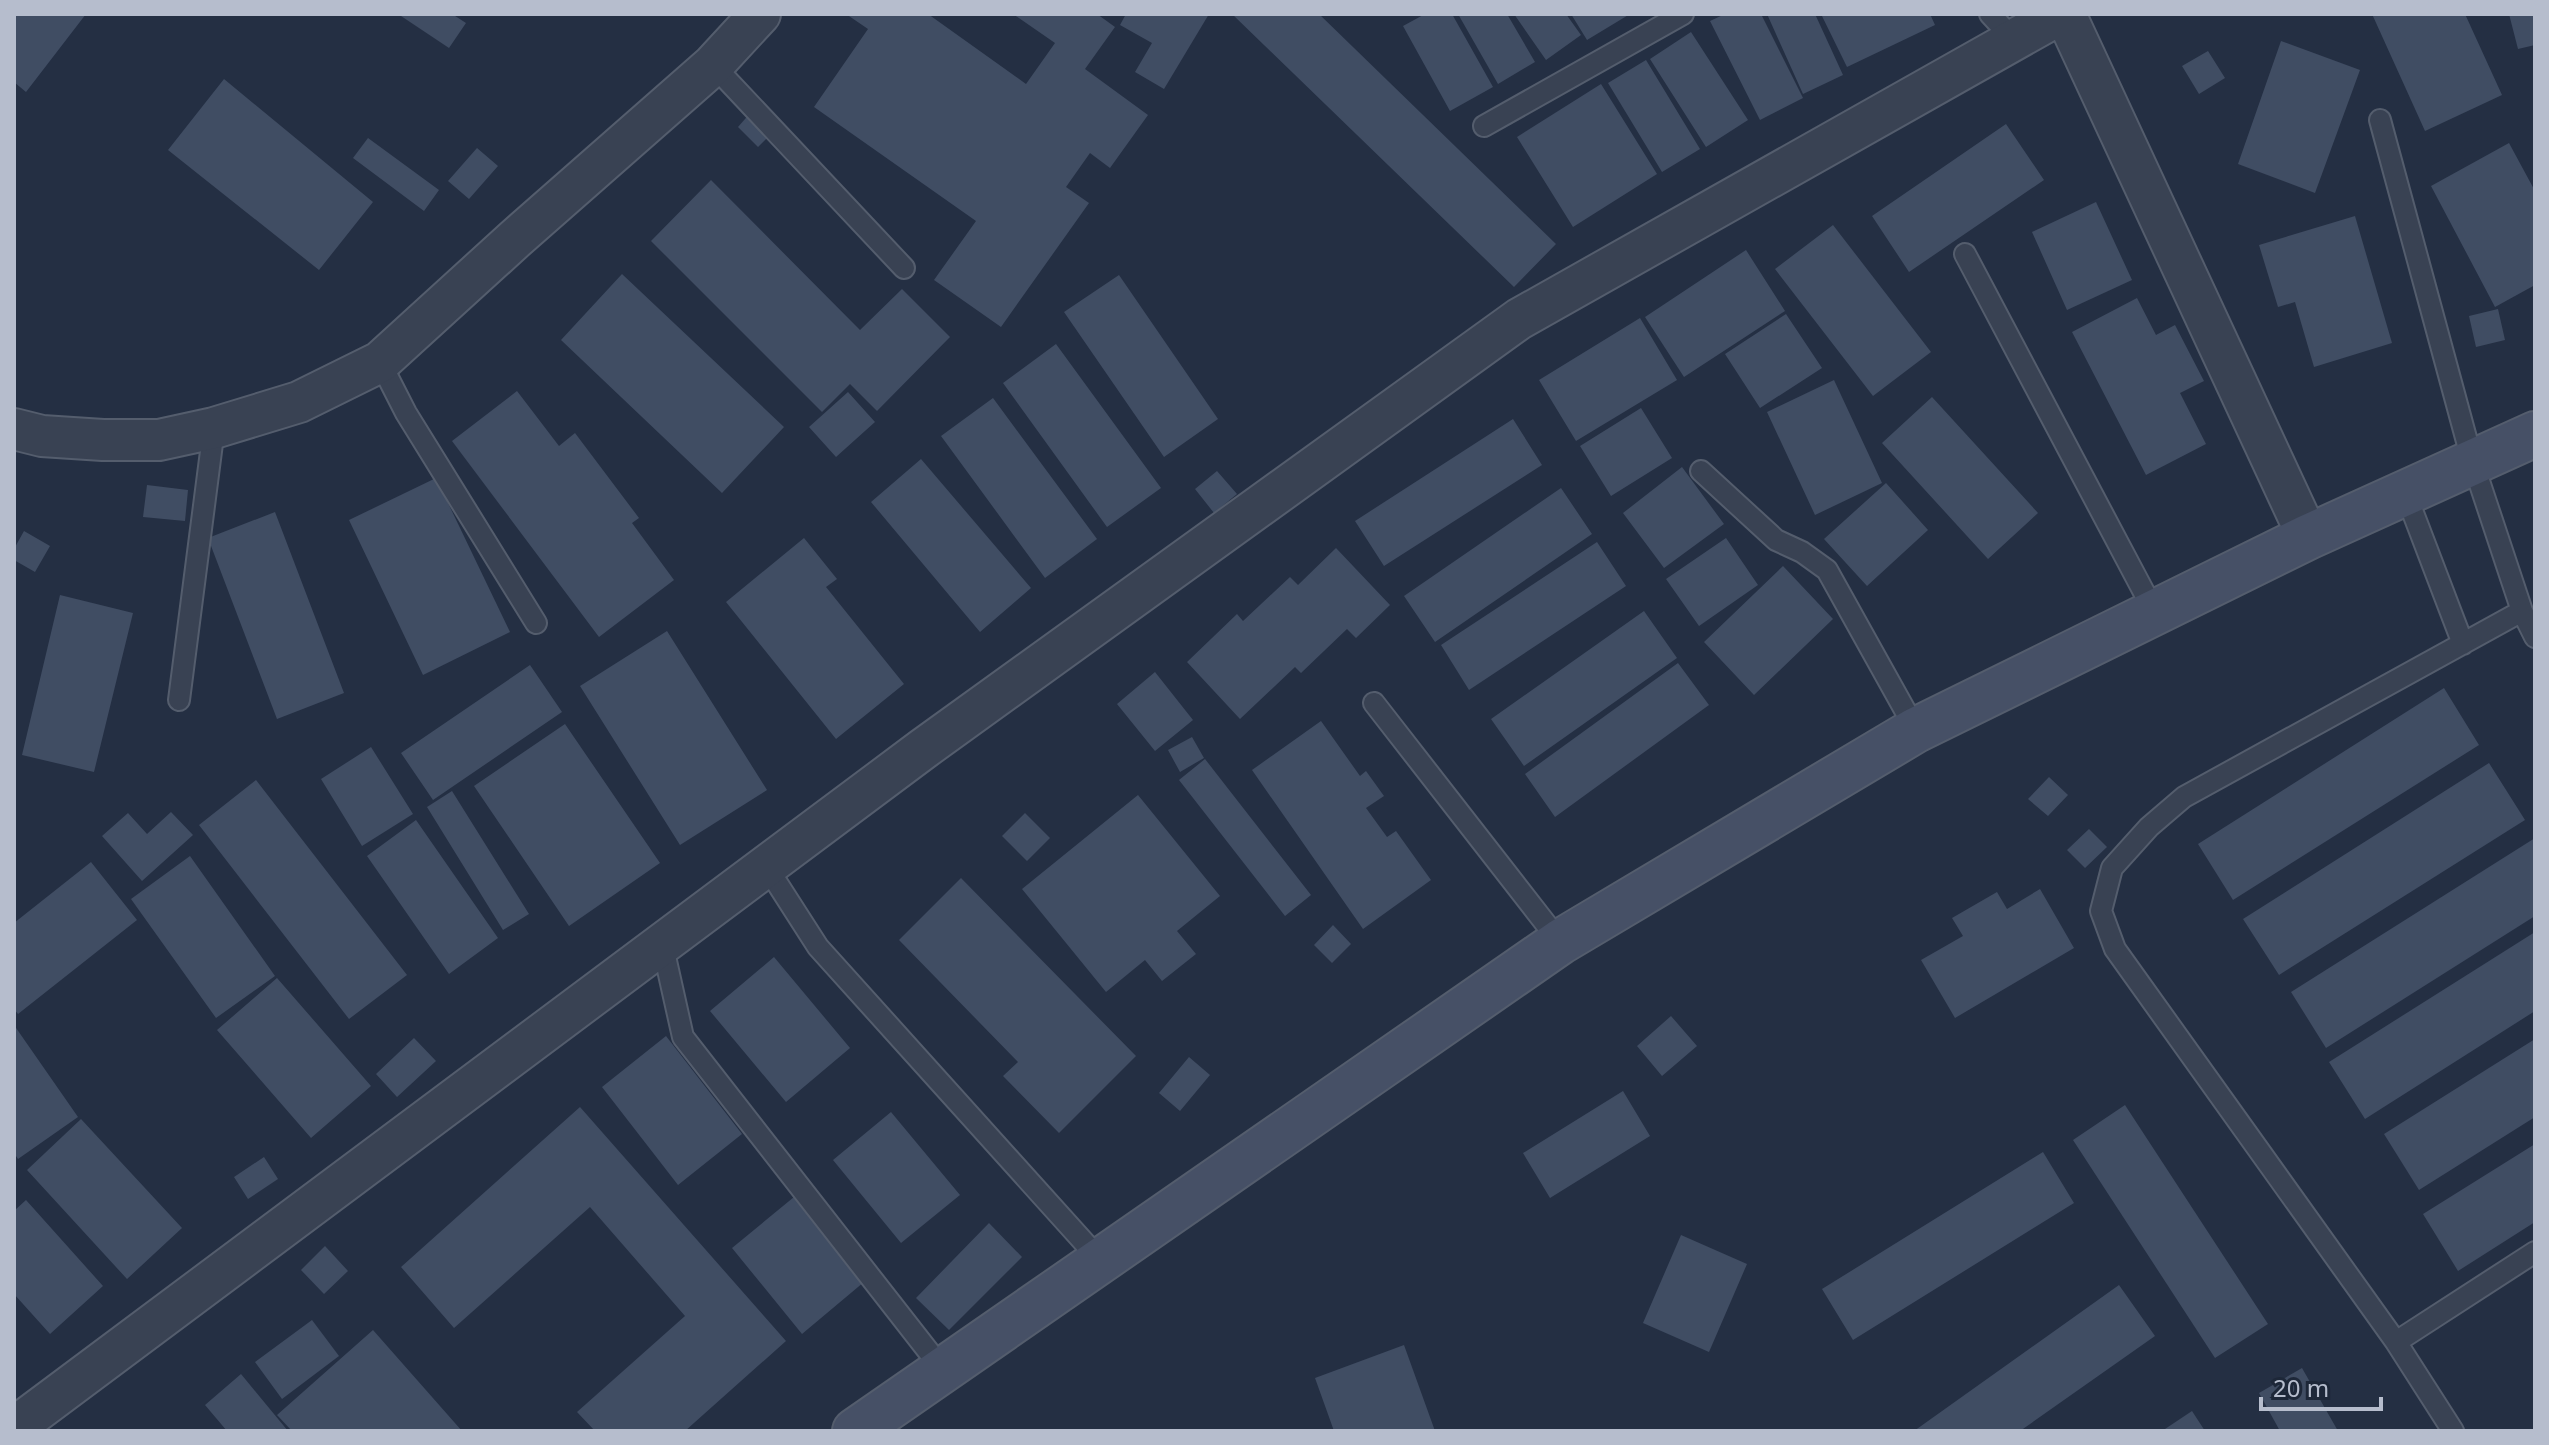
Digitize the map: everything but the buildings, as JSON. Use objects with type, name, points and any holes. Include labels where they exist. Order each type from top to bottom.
[{"type":"street","points":[[14,429],[42,436],[159,440],[214,428],[299,402],[380,362],[713,65],[760,14]]},
{"type":"street","points":[[14,1428],[766,866],[1198,548],[1519,319],[2002,27],[2062,14],[2308,537]]},
{"type":"street","points":[[876,1425],[943,1370],[1560,942],[1916,730],[2308,537],[2535,434]]},
{"type":"lane","points":[[1484,126],[1683,14]]},
{"type":"lane","points":[[713,65],[904,268]]},
{"type":"lane","points":[[2380,120],[2472,460],[2522,611],[2535,637]]},
{"type":"lane","points":[[1965,254],[2155,613]]},
{"type":"lane","points":[[380,362],[406,413],[536,623]]},
{"type":"lane","points":[[179,700],[214,428]]},
{"type":"lane","points":[[1701,471],[1776,540],[1802,552],[1827,570],[1916,730]]},
{"type":"lane","points":[[2405,492],[2463,644]]},
{"type":"lane","points":[[2453,1431],[2396,1342],[2115,949],[2101,911],[2112,868],[2149,827],[2184,797],[2522,611]]},
{"type":"lane","points":[[1374,703],[1560,942]]},
{"type":"lane","points":[[766,866],[818,947],[1101,1261]]},
{"type":"lane","points":[[662,943],[683,1037],[943,1370]]},
{"type":"lane","points":[[2396,1342],[2535,1252]]}]
